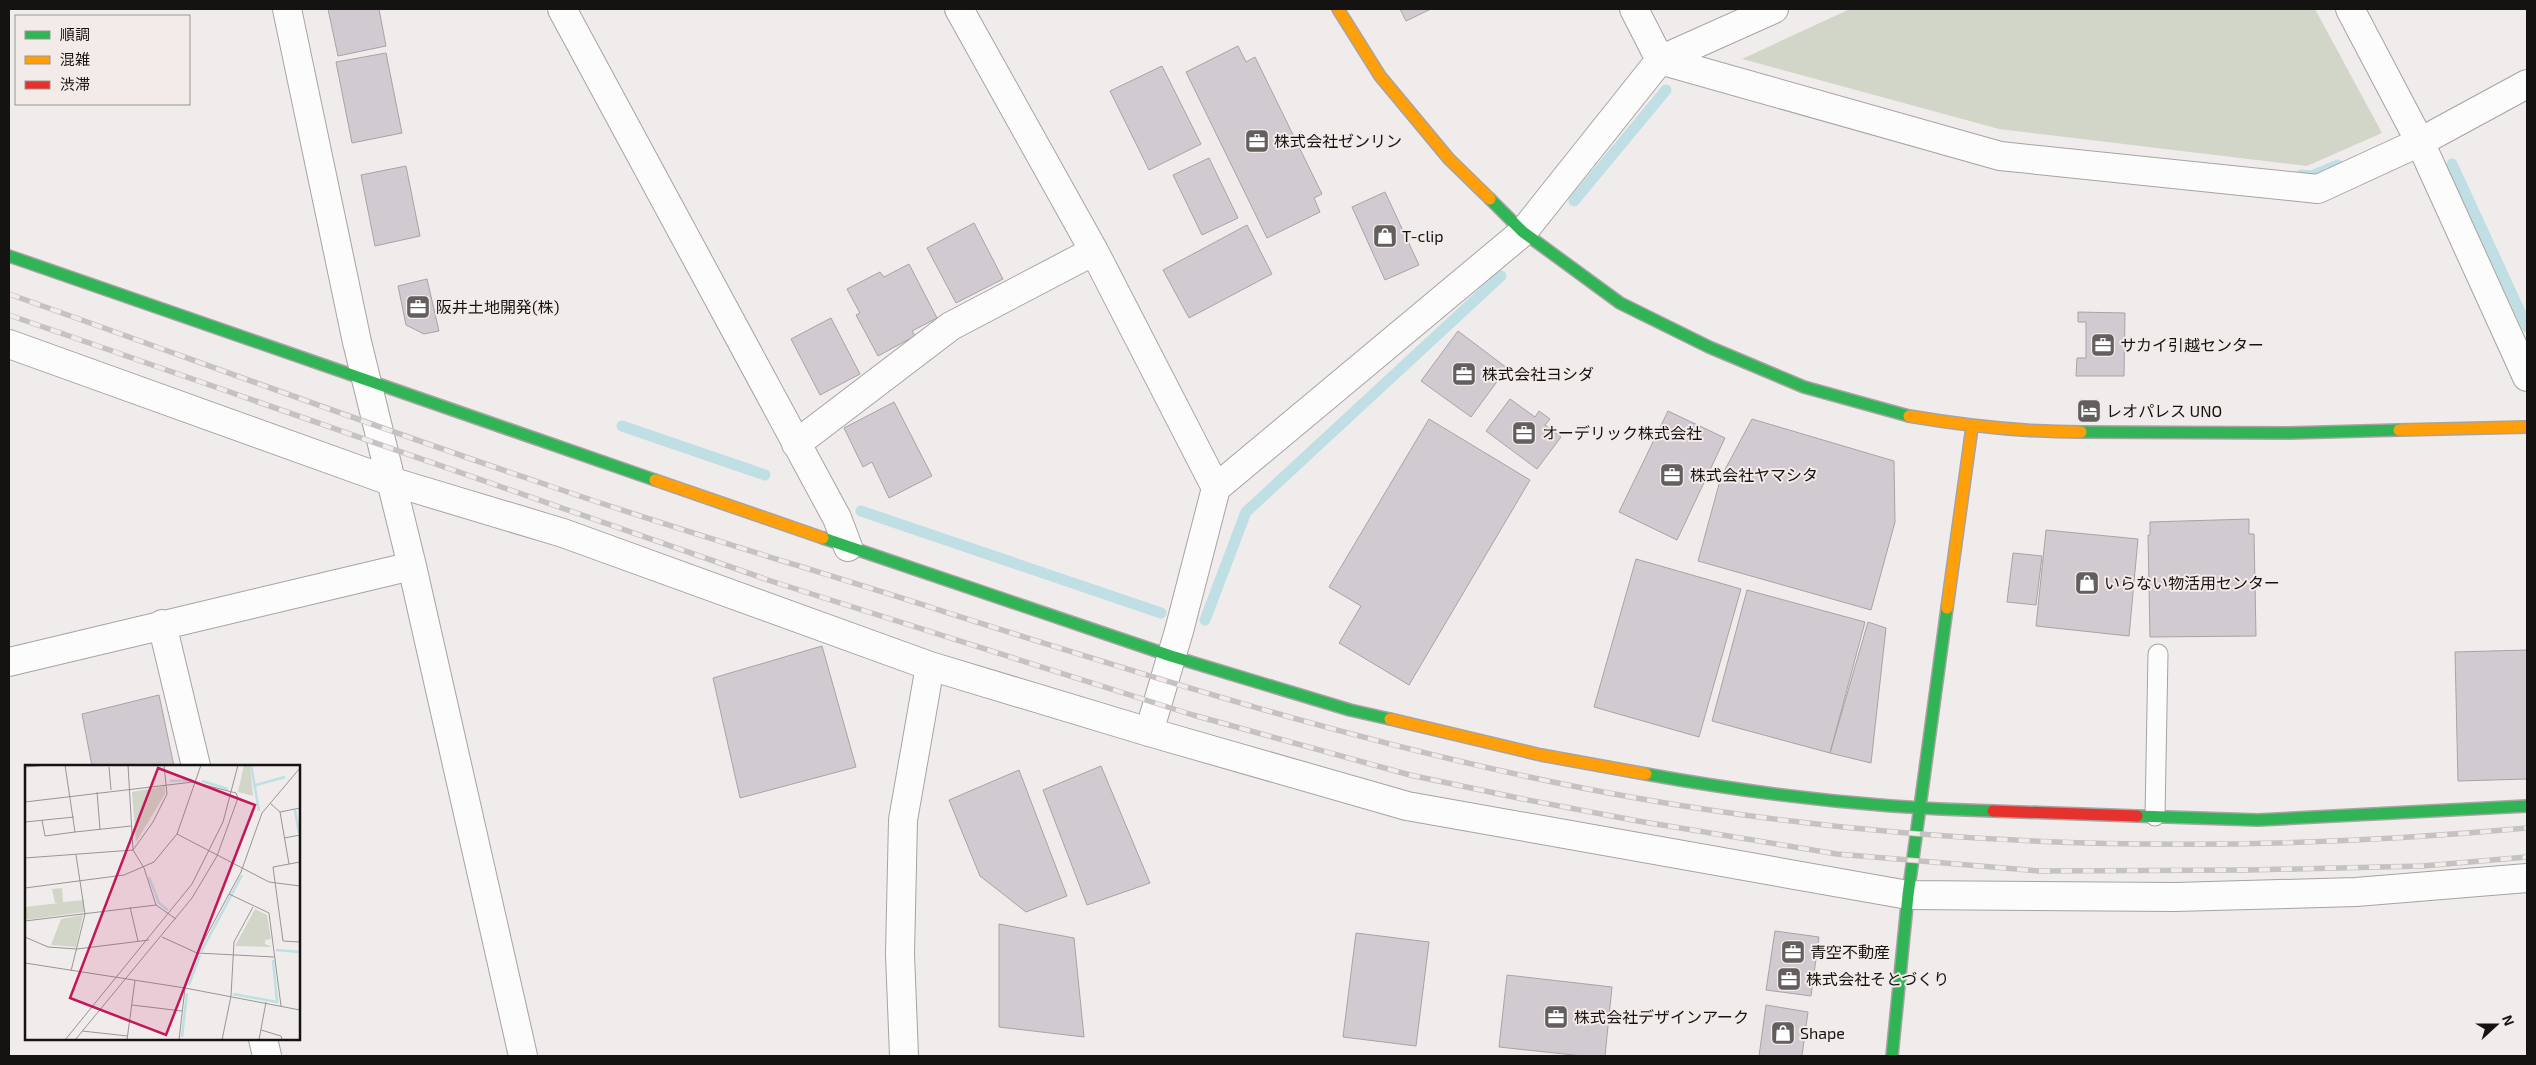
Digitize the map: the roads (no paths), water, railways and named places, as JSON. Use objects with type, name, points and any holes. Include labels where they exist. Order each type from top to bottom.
[{"type":"street","points":[[287,9],[367,380],[412,566],[523,1056]]},
{"type":"street","points":[[562,9],[836,518],[848,547]]},
{"type":"street","points":[[959,9],[1094,251],[1216,488]]},
{"type":"street","points":[[1338,9],[1386,83],[1449,159],[1523,232],[1620,303],[1708,347],[1804,387],[1892,413],[1972,427],[2036,432],[2280,433],[2527,427]]},
{"type":"street","points":[[1634,9],[1660,60],[2000,156],[2318,190],[2420,142],[2527,84]]},
{"type":"street","points":[[1149,732],[1216,488],[1523,232],[1660,60],[1774,9]]},
{"type":"street","points":[[2350,9],[2420,142],[2527,377]]},
{"type":"street","points":[[796,444],[951,326],[1094,251]]},
{"type":"street","points":[[9,256],[848,547],[1171,656],[1350,710],[1542,755],[1730,789],[1920,809],[2258,820],[2527,806]]},
{"type":"street","points":[[9,344],[390,481],[562,533],[930,666],[1149,732],[1407,806],[1908,895],[2204,897],[2356,892],[2527,878]]},
{"type":"street","points":[[1892,1056],[1908,895],[1972,427]]},
{"type":"street","points":[[9,662],[162,624],[412,566]]},
{"type":"street","points":[[162,624],[196,765]]},
{"type":"street","points":[[904,1056],[900,954],[903,820],[930,666]]},
{"type":"street","points":[[263,1040],[267,1056]]},
{"type":"lane","points":[[2155,816],[2158,654]]},
{"type":"waterway","points":[[1574,201],[1666,90]]},
{"type":"waterway","points":[[2452,164],[2527,327]]},
{"type":"waterway","points":[[2301,175],[2311,176],[2338,165]]},
{"type":"waterway","points":[[1205,620],[1246,512],[1501,276]]},
{"type":"waterway","points":[[622,426],[765,475]]},
{"type":"waterway","points":[[861,511],[1161,613]]},
{"type":"railway","points":[[9,294],[414,439],[695,533],[1198,691],[1374,740],[1552,782],[1642,799],[1752,816],[1862,829],[1972,838],[2083,843],[2195,844],[2306,842],[2416,837],[2527,828]]},
{"type":"railway","points":[[9,315],[774,582],[1193,715],[1410,775],[1638,821],[1837,854],[2039,871],[2250,870],[2423,866],[2527,857]]},
{"type":"place","name":"株式会社ゼンリン","points":[[1257,141]]},
{"type":"place","name":"T-clip","points":[[1385,236]]},
{"type":"place","name":"阪井土地開発(株)","points":[[418,307]]},
{"type":"place","name":"サカイ引越センター","points":[[2103,345]]},
{"type":"place","name":"株式会社ヨシダ","points":[[1464,374]]},
{"type":"place","name":"レオパレス UNO","points":[[2089,411]]},
{"type":"place","name":"オーデリック株式会社","points":[[1524,433]]},
{"type":"place","name":"株式会社ヤマシタ","points":[[1672,475]]},
{"type":"place","name":"いらない物活用センター","points":[[2087,583]]},
{"type":"place","name":"青空不動産","points":[[1793,952]]},
{"type":"place","name":"株式会社そとづくり","points":[[1789,979]]},
{"type":"place","name":"株式会社デザインアーク","points":[[1556,1017]]},
{"type":"place","name":"Shape","points":[[1783,1033]]}]
